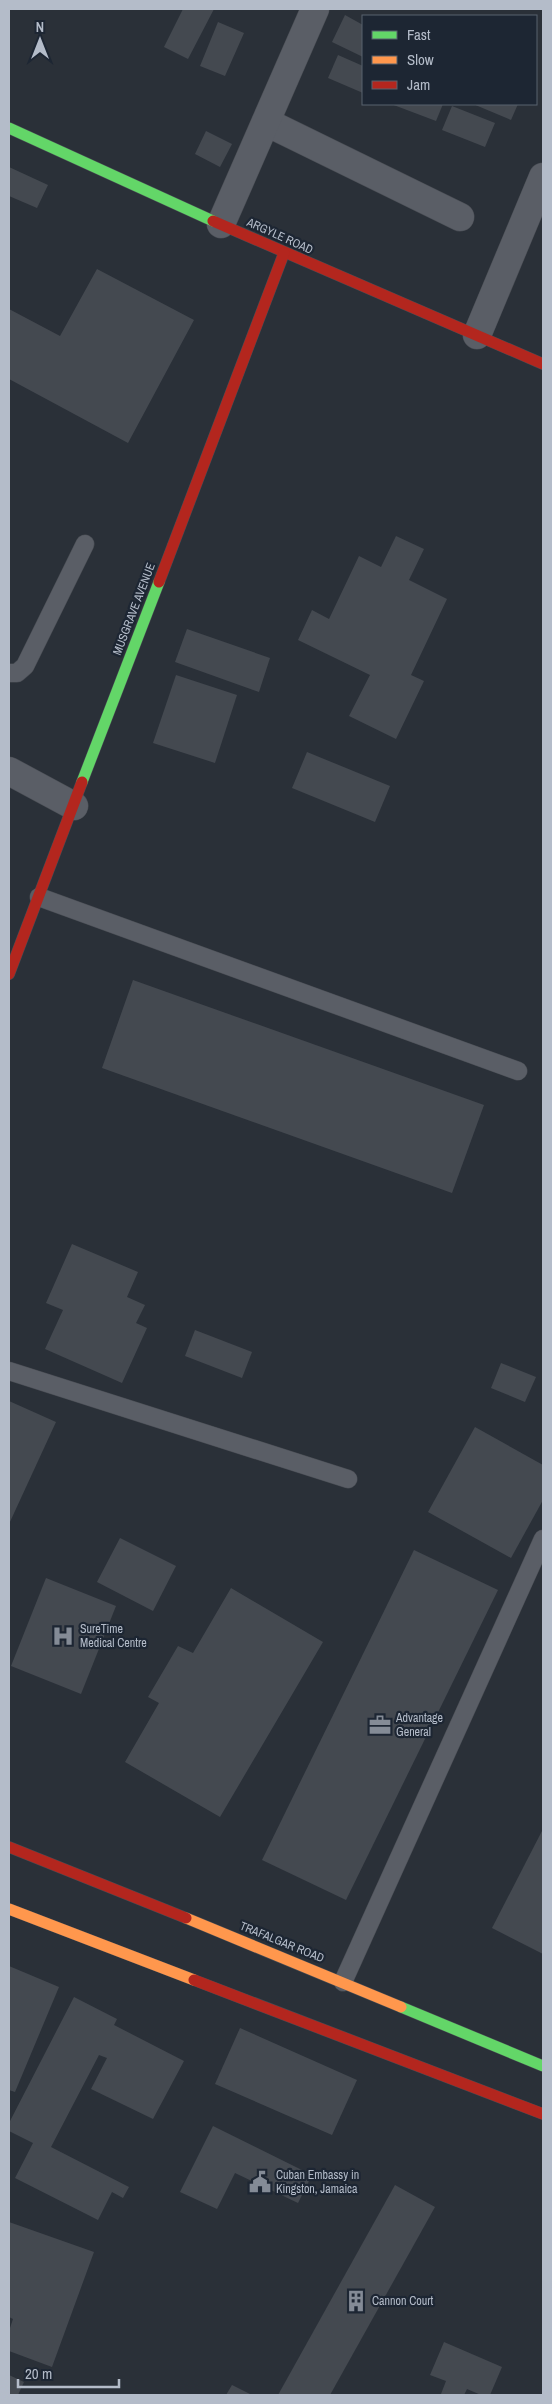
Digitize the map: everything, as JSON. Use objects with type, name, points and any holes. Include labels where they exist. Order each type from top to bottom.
[{"type":"street","points":[[221,224],[315,9]]},
{"type":"street","points":[[266,122],[460,217]]},
{"type":"street","name":"ARGYLE ROAD","points":[[9,128],[284,253],[543,364]]},
{"type":"street","points":[[477,335],[543,177]]},
{"type":"street","name":"MUSGRAVE AVENUE","points":[[9,974],[284,253]]},
{"type":"street","points":[[9,771],[74,806]]},
{"type":"street","name":"TRAFALGAR ROAD","points":[[9,1847],[543,2064]]},
{"type":"street","points":[[9,1909],[543,2114]]},
{"type":"lane","points":[[9,673],[17,673],[25,666],[85,544]]},
{"type":"lane","points":[[39,897],[518,1071]]},
{"type":"lane","points":[[9,1371],[348,1479]]},
{"type":"lane","points":[[343,1982],[543,1539]]},
{"type":"building","points":[[183,9],[214,9],[188,59],[164,47]]},
{"type":"building","points":[[345,15],[362,24],[362,57],[332,42]]},
{"type":"building","points":[[218,22],[244,33],[225,76],[200,66]]},
{"type":"building","points":[[338,55],[362,66],[362,93],[328,78]]},
{"type":"building","points":[[394,105],[443,105],[436,121]]},
{"type":"building","points":[[475,105],[518,105],[511,120]]},
{"type":"building","points":[[452,106],[495,123],[485,147],[442,130]]},
{"type":"building","points":[[206,131],[232,144],[220,167],[195,154]]},
{"type":"building","points":[[9,167],[48,185],[37,208],[9,196]]},
{"type":"building","points":[[97,269],[194,320],[128,443],[9,379],[9,309],[60,336]]},
{"type":"building","points":[[396,536],[424,549],[409,580],[447,599],[411,675],[424,681],[396,739],[349,716],[370,675],[298,640],[312,610],[329,619],[359,556],[381,567]]},
{"type":"building","points":[[187,629],[270,658],[259,692],[175,662]]},
{"type":"building","points":[[176,675],[237,695],[215,763],[153,743]]},
{"type":"building","points":[[307,752],[390,786],[375,822],[292,788]]},
{"type":"building","points":[[133,980],[484,1105],[452,1193],[102,1068]]},
{"type":"building","points":[[72,1244],[138,1272],[127,1297],[145,1305],[136,1323],[147,1328],[122,1383],[45,1349],[63,1310],[46,1303]]},
{"type":"building","points":[[195,1330],[252,1352],[242,1378],[185,1356]]},
{"type":"building","points":[[501,1363],[536,1377],[525,1402],[491,1388]]},
{"type":"building","points":[[9,1401],[56,1422],[9,1524]]},
{"type":"building","points":[[475,1427],[543,1465],[543,1500],[511,1558],[428,1512]]},
{"type":"building","points":[[120,1538],[176,1566],[153,1611],[97,1582]]},
{"type":"building","name":"Advantage General","points":[[414,1550],[498,1590],[346,1900],[262,1860]]},
{"type":"building","name":"SureTime Medical Centre","points":[[46,1578],[116,1606],[81,1694],[11,1666]]},
{"type":"building","points":[[231,1588],[323,1642],[220,1817],[125,1762],[159,1703],[148,1697],[178,1646],[193,1653]]},
{"type":"building","points":[[543,1829],[543,1954],[492,1928]]},
{"type":"building","points":[[9,1966],[59,1987],[15,2092],[9,2090]]},
{"type":"building","points":[[74,1997],[117,2019],[114,2025],[184,2061],[153,2119],[91,2089],[107,2058],[99,2055],[51,2147],[129,2187],[123,2198],[112,2192],[98,2220],[15,2178],[33,2143],[9,2131],[9,2123]]},
{"type":"building","points":[[240,2028],[357,2080],[332,2135],[215,2084]]},
{"type":"building","points":[[213,2126],[312,2175],[298,2203],[235,2173],[217,2209],[180,2192]]},
{"type":"building","name":"Cannon Court","points":[[395,2185],[435,2207],[330,2395],[278,2395]]},
{"type":"building","points":[[9,2222],[94,2252],[52,2367],[9,2351],[9,2331],[13,2319],[9,2317]]},
{"type":"building","points":[[444,2342],[502,2367],[490,2395],[481,2395],[467,2389],[464,2395],[441,2394],[446,2381],[430,2375]]},
{"type":"building","points":[[9,2375],[24,2382],[18,2395],[9,2395]]},
{"type":"building","points":[[232,2385],[252,2395],[226,2395]]},
{"type":"traffic: fast","points":[[9,128],[213,221]]},
{"type":"traffic: fast","points":[[82,782],[159,582]]},
{"type":"traffic: fast","points":[[401,2007],[543,2066]]},
{"type":"traffic: slow","points":[[9,1909],[194,1980]]},
{"type":"traffic: slow","points":[[186,1918],[401,2007]]},
{"type":"traffic: jam","points":[[213,221],[543,364]]},
{"type":"traffic: jam","points":[[159,582],[284,253]]},
{"type":"traffic: jam","points":[[9,974],[82,782]]},
{"type":"traffic: jam","points":[[9,1847],[186,1918]]},
{"type":"traffic: jam","points":[[194,1980],[543,2114]]},
{"type":"place","name":"SureTime Medical Centre","points":[[63,1636]]},
{"type":"place","name":"Advantage General","points":[[380,1725]]},
{"type":"place","name":"Cuban Embassy in Kingston, Jamaica","points":[[260,2182]]},
{"type":"place","name":"Cannon Court","points":[[356,2301]]}]
